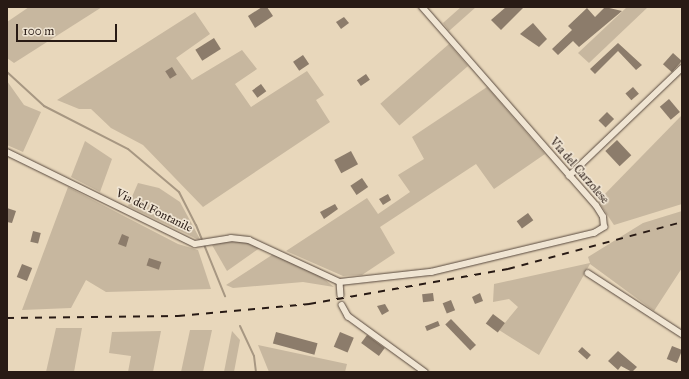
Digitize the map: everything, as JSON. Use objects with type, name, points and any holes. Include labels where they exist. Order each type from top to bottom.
[{"type":"street","name":"Via del Carzolese","points":[[340,282],[432,272],[601,230],[605,224],[602,215],[422,7]]},
{"type":"street","points":[[569,176],[682,68]]},
{"type":"street","name":"Via del Fontanile","points":[[7,152],[197,244],[210,243],[231,238],[252,241],[340,282]]},
{"type":"street","points":[[588,273],[682,334]]},
{"type":"street","points":[[340,282],[341,295]]},
{"type":"street","points":[[342,305],[348,316],[425,372]]},
{"type":"shaded area","points":[[29,7],[102,7],[14,63],[7,58],[7,22]]},
{"type":"shaded area","points":[[461,7],[476,7],[449,31],[443,23]]},
{"type":"shaded area","points":[[627,7],[648,7],[589,63],[578,53]]},
{"type":"shaded area","points":[[195,12],[210,34],[176,58],[192,80],[242,50],[257,69],[235,84],[251,107],[307,71],[324,95],[316,100],[330,122],[203,207],[143,145],[111,128],[91,109],[79,109],[57,100]]},
{"type":"shaded area","points":[[449,44],[468,66],[399,126],[380,104]]},
{"type":"shaded area","points":[[7,81],[24,105],[41,112],[23,152],[7,145]]},
{"type":"shaded area","points":[[487,87],[545,154],[494,189],[476,164],[380,227],[395,253],[362,275],[343,276],[286,251],[367,198],[378,214],[410,192],[398,175],[424,159],[412,137]]},
{"type":"shaded area","points":[[682,115],[682,204],[614,225],[598,201]]},
{"type":"shaded area","points":[[85,141],[112,159],[100,192],[71,177]]},
{"type":"shaded area","points":[[138,183],[159,188],[180,202],[201,241],[128,206]]},
{"type":"shaded area","points":[[68,187],[178,244],[198,250],[211,289],[106,292],[86,280],[71,308],[22,310]]},
{"type":"shaded area","points":[[682,211],[682,268],[654,311],[590,264],[539,355],[499,330],[518,307],[509,299],[493,302],[494,284],[590,263],[588,257],[643,223]]},
{"type":"shaded area","points":[[229,241],[243,241],[261,247],[227,271],[212,245]]},
{"type":"shaded area","points":[[275,253],[319,275],[334,287],[303,282],[233,288],[226,285]]},
{"type":"shaded area","points":[[56,328],[82,328],[74,372],[46,372]]},
{"type":"shaded area","points":[[190,330],[212,330],[203,372],[181,372]]},
{"type":"shaded area","points":[[161,331],[153,372],[128,372],[131,356],[109,353],[112,332]]},
{"type":"shaded area","points":[[232,331],[240,340],[234,372],[224,372]]},
{"type":"shaded area","points":[[258,345],[347,364],[345,372],[269,372]]},
{"type":"building","points":[[262,7],[267,7],[273,16],[255,28],[248,16]]},
{"type":"building","points":[[506,7],[524,7],[501,30],[491,20]]},
{"type":"building","points":[[605,7],[622,11],[579,47],[573,41],[558,55],[552,49],[572,30],[568,26],[587,8],[595,17]]},
{"type":"building","points":[[344,17],[349,23],[341,29],[336,22]]},
{"type":"building","points":[[533,23],[547,39],[539,47],[520,34]]},
{"type":"building","points":[[214,38],[221,49],[202,61],[195,50]]},
{"type":"building","points":[[618,43],[642,65],[636,70],[618,51],[595,74],[590,69]]},
{"type":"building","points":[[673,53],[682,61],[672,72],[663,64]]},
{"type":"building","points":[[303,55],[309,64],[299,71],[293,62]]},
{"type":"building","points":[[172,67],[177,75],[170,79],[165,71]]},
{"type":"building","points":[[366,74],[370,80],[361,86],[357,80]]},
{"type":"building","points":[[261,84],[266,91],[257,98],[252,90]]},
{"type":"building","points":[[633,87],[639,94],[631,100],[625,94]]},
{"type":"building","points":[[669,99],[680,112],[671,120],[660,107]]},
{"type":"building","points":[[607,112],[614,119],[606,128],[599,120]]},
{"type":"building","points":[[617,140],[631,155],[620,166],[605,151]]},
{"type":"building","points":[[351,151],[358,164],[341,173],[334,160]]},
{"type":"building","points":[[362,178],[368,187],[357,195],[350,186]]},
{"type":"building","points":[[388,194],[391,200],[383,205],[379,199]]},
{"type":"building","points":[[335,204],[338,209],[324,219],[320,212]]},
{"type":"building","points":[[7,208],[16,211],[12,223],[7,222]]},
{"type":"building","points":[[528,213],[533,220],[522,229],[517,221]]},
{"type":"building","points":[[33,231],[41,233],[38,244],[30,242]]},
{"type":"building","points":[[122,234],[129,237],[126,247],[118,244]]},
{"type":"building","points":[[149,258],[161,262],[159,270],[147,266]]},
{"type":"building","points":[[22,264],[32,268],[27,281],[17,277]]},
{"type":"building","points":[[433,293],[434,301],[423,302],[422,294]]},
{"type":"building","points":[[480,293],[483,301],[475,304],[472,297]]},
{"type":"building","points":[[451,300],[455,310],[447,314],[443,303]]},
{"type":"building","points":[[385,304],[389,311],[382,315],[377,306]]},
{"type":"building","points":[[493,314],[505,323],[498,333],[486,324]]},
{"type":"building","points":[[451,319],[476,345],[470,350],[445,325]]},
{"type":"building","points":[[438,321],[440,326],[427,331],[425,326]]},
{"type":"building","points":[[276,332],[318,343],[314,355],[273,344]]},
{"type":"building","points":[[340,332],[354,338],[348,353],[334,347]]},
{"type":"building","points":[[367,335],[385,348],[379,356],[361,343]]},
{"type":"building","points":[[672,346],[682,350],[677,363],[667,359]]},
{"type":"building","points":[[582,347],[591,355],[587,359],[578,351]]},
{"type":"building","points":[[618,351],[637,367],[632,372],[621,366],[618,370],[608,361]]},
{"type":"waterway","points":[[7,72],[44,106],[128,149],[179,192],[196,225],[225,296]]},
{"type":"waterway","points":[[240,326],[254,356],[256,372]]},
{"type":"railway","points":[[7,318],[178,316],[309,304],[508,269],[682,222]]}]
